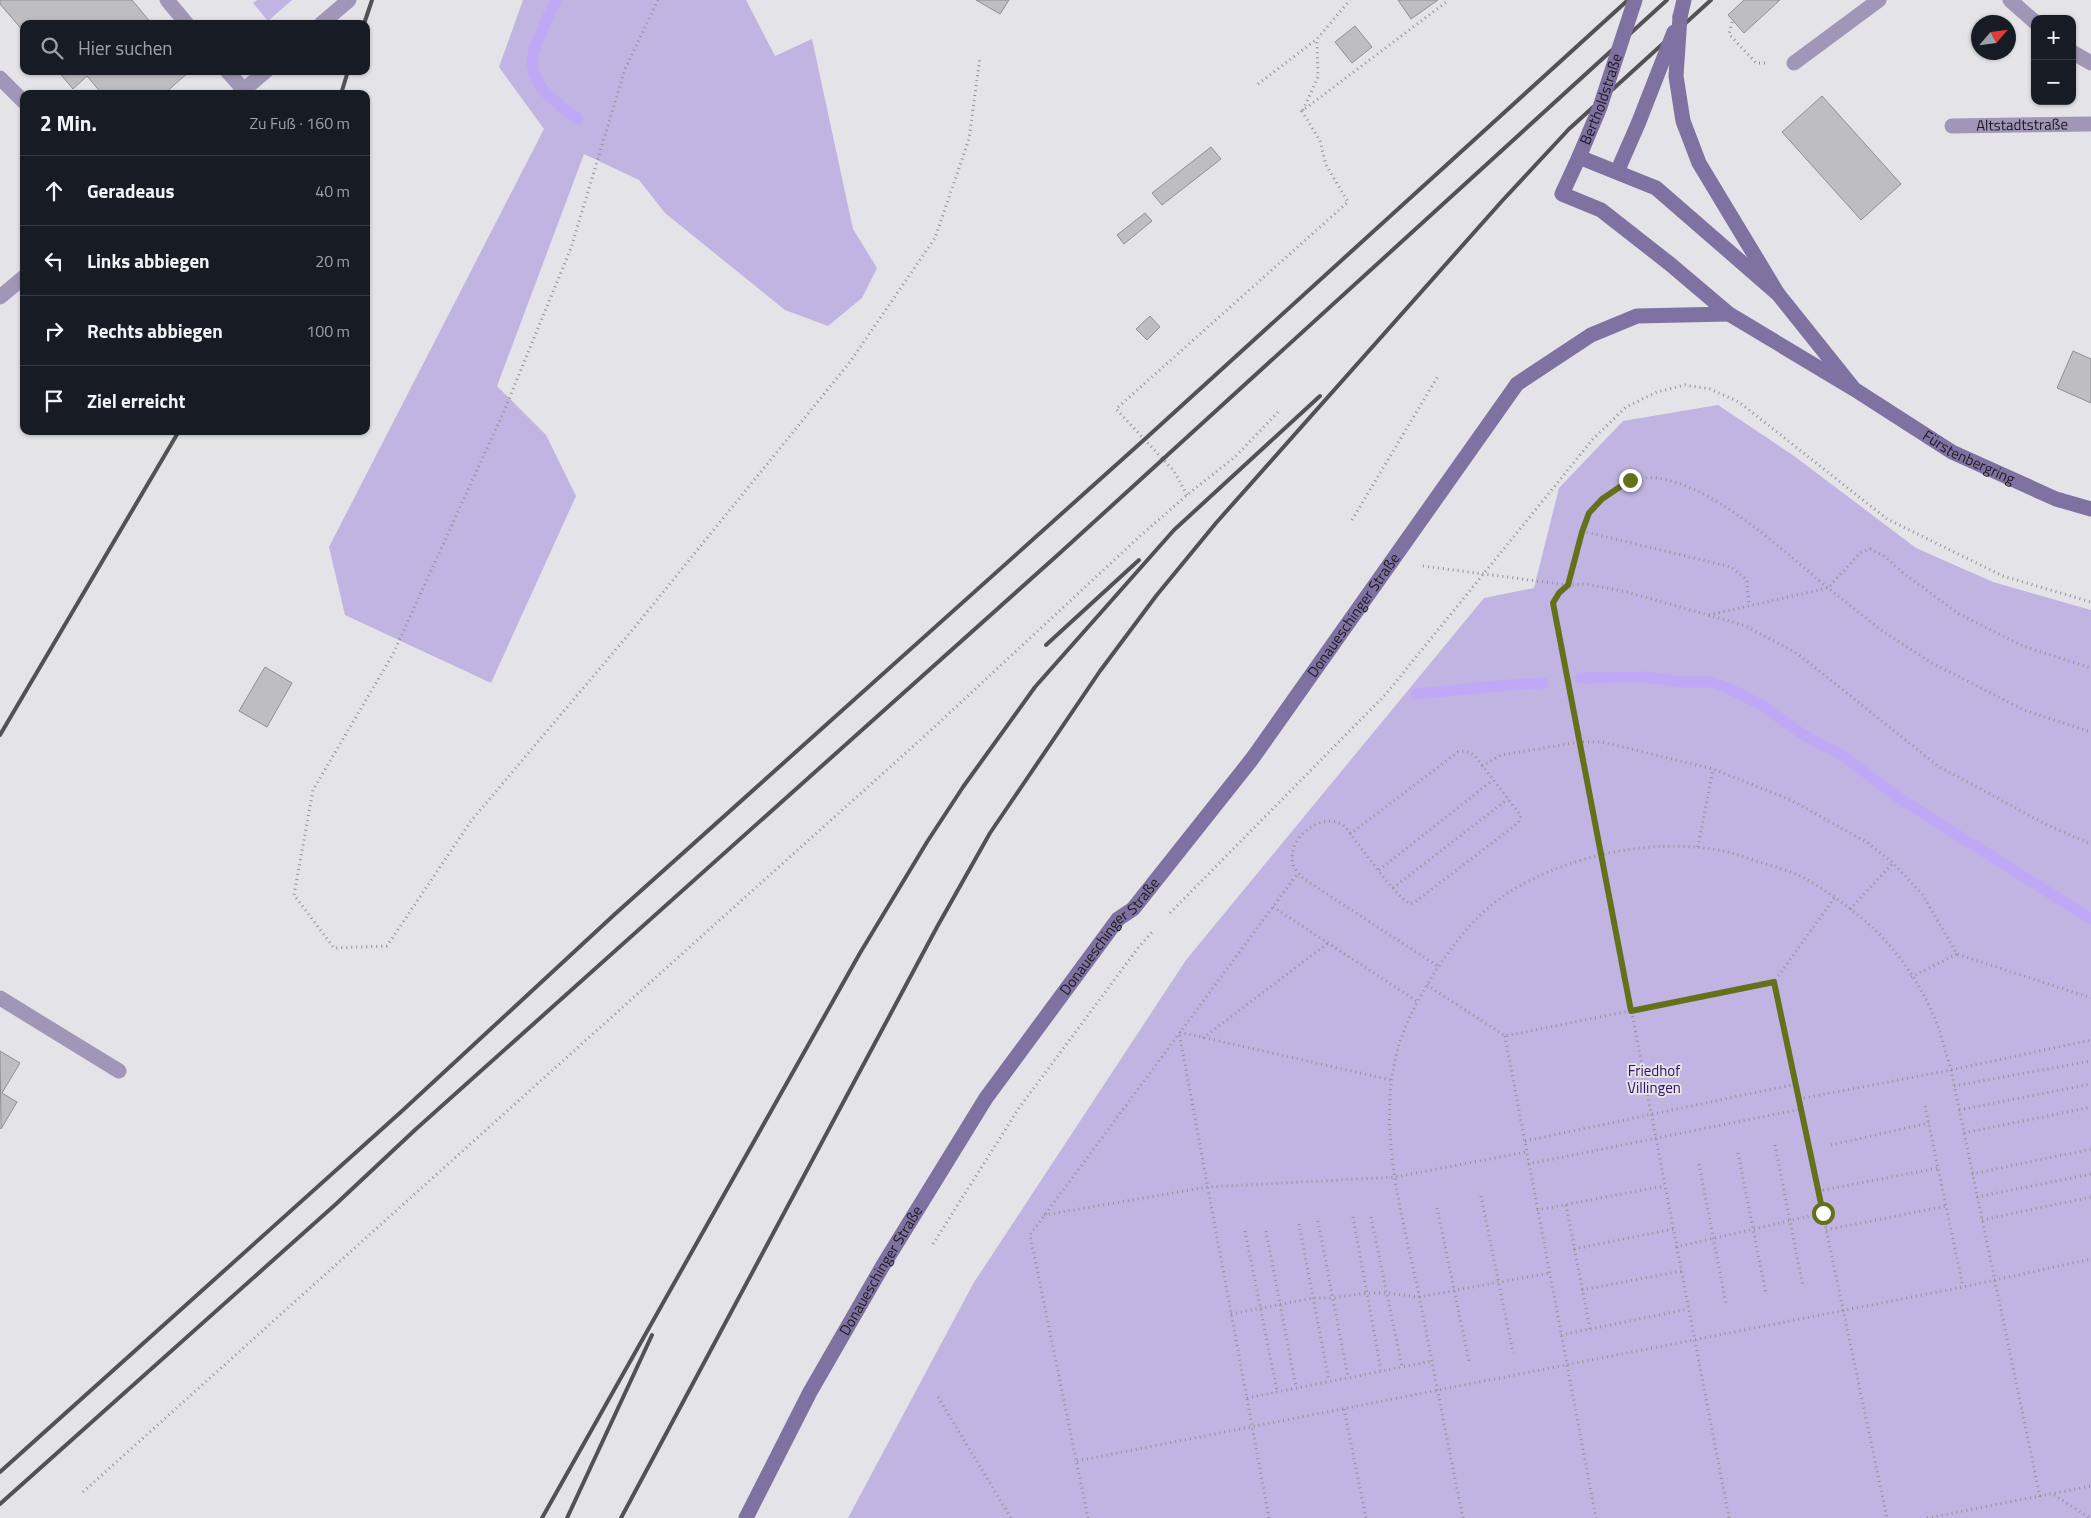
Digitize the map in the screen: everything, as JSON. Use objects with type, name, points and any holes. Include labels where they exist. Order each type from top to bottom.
[{"type":"main road","name":"Bertholdstraße","points":[[1562,194],[1600,107],[1634,0]]},
{"type":"main road","points":[[1618,172],[1680,17],[1684,0]]},
{"type":"main road","points":[[1680,17],[1676,76],[1683,121],[1699,163],[1778,294],[1854,389]]},
{"type":"main road","points":[[1579,157],[1656,188],[1778,294]]},
{"type":"main road","name":"Fürstenbergring","points":[[1562,194],[1601,210],[1670,264],[1729,314],[1854,389],[1952,452],[2056,499],[2091,509]]},
{"type":"main road","name":"Donaueschinger Straße","points":[[746,1518],[810,1392],[882,1268],[986,1098],[1118,919],[1133,908],[1252,759],[1517,384],[1591,335],[1637,316],[1729,314]]},
{"type":"street","points":[[167,0],[184,20]]},
{"type":"street","points":[[326,20],[349,0]]},
{"type":"street","points":[[1794,63],[1879,0]]},
{"type":"street","points":[[2010,0],[2031,18]]},
{"type":"street","points":[[2076,54],[2091,63]]},
{"type":"street","points":[[230,75],[240,90]]},
{"type":"street","points":[[243,90],[261,75]]},
{"type":"street","points":[[0,78],[20,98]]},
{"type":"street","name":"Altstadtstraße","points":[[1952,126],[2091,124]]},
{"type":"street","points":[[0,297],[20,280]]},
{"type":"street","points":[[0,998],[119,1071]]},
{"type":"path","points":[[658,0],[625,69],[571,248],[504,411],[393,654],[313,790],[294,894],[334,948],[387,946],[471,820],[634,628],[850,362],[935,238],[969,139],[980,56]]},
{"type":"path","points":[[1258,84],[1316,39],[1350,0]]},
{"type":"path","points":[[1302,111],[1449,0]]},
{"type":"path","points":[[1732,22],[1729,34],[1756,63],[1794,63]]},
{"type":"path","points":[[1302,111],[1318,77],[1316,39]]},
{"type":"path","points":[[1187,495],[1174,471],[1116,409],[1348,202],[1326,165],[1320,141],[1302,111]]},
{"type":"path","points":[[1352,520],[1438,376]]},
{"type":"path","points":[[1166,916],[1386,694],[1593,439],[1626,407],[1656,392],[1685,385],[1710,389],[1739,402],[1887,519],[2003,576],[2091,602]]},
{"type":"path","points":[[83,1492],[914,746],[1139,537],[1236,456],[1278,412]]},
{"type":"path","points":[[1729,1518],[1553,603],[1559,593],[1568,585],[1589,513],[1602,499],[1630,480],[1653,478],[1678,484],[1704,494],[1744,519],[1881,630],[1930,662],[2024,710],[2091,732]]},
{"type":"path","points":[[1582,532],[1732,567],[1747,580],[1750,606]]},
{"type":"path","points":[[1707,615],[1828,588],[1860,552],[1870,549],[1883,555],[1903,573],[1958,614],[2023,646],[2091,668]]},
{"type":"path","points":[[1420,566],[1568,585],[1586,584],[1627,592],[1746,626],[1798,654],[1938,766],[2047,825],[2091,844]]},
{"type":"path","points":[[1482,766],[1501,755],[1580,742],[1602,742],[1713,769],[1792,800],[1868,843],[1893,863],[1922,894],[1957,954],[2091,998]]},
{"type":"path","points":[[1350,834],[1458,752],[1466,751],[1475,756],[1521,816],[1518,823],[1410,904],[1393,888],[1379,870],[1350,834],[1343,825],[1330,821],[1314,825],[1297,840],[1293,848],[1293,864],[1304,879],[1439,967]]},
{"type":"path","points":[[1698,847],[1713,769]]},
{"type":"path","points":[[1379,870],[1493,780]]},
{"type":"path","points":[[1393,888],[1508,799]]},
{"type":"path","points":[[1463,1518],[1395,1177],[1389,1119],[1391,1080],[1406,1023],[1449,951],[1471,924],[1494,903],[1519,886],[1547,871],[1601,853],[1670,846],[1721,850],[1804,878],[1835,897],[1872,927],[1890,946],[1926,1000],[1938,1027],[1951,1070],[2040,1497]]},
{"type":"path","points":[[1850,909],[1893,863]]},
{"type":"path","points":[[1088,1518],[1030,1235],[1298,873]]},
{"type":"path","points":[[1427,985],[1505,1036],[1774,982],[1835,897]]},
{"type":"path","points":[[1273,907],[1418,1002]]},
{"type":"path","points":[[931,1247],[1019,1108],[1138,948],[1155,929]]},
{"type":"path","points":[[1203,1038],[1328,943]]},
{"type":"path","points":[[1911,977],[1957,954]]},
{"type":"path","points":[[1774,982],[1887,1518]]},
{"type":"path","points":[[1179,1032],[1391,1080]]},
{"type":"path","points":[[1179,1032],[1269,1518]]},
{"type":"path","points":[[1505,1036],[1596,1518]]},
{"type":"path","points":[[1799,1099],[1951,1070],[2091,1040]]},
{"type":"path","points":[[1954,1086],[2091,1061]]},
{"type":"path","points":[[1525,1141],[1796,1084]]},
{"type":"path","points":[[1959,1110],[2091,1084]]},
{"type":"path","points":[[1925,1106],[1963,1287]]},
{"type":"path","points":[[1964,1133],[2091,1108]]},
{"type":"path","points":[[1528,1164],[1801,1109]]},
{"type":"path","points":[[1831,1145],[1929,1123]]},
{"type":"path","points":[[1775,1145],[1803,1287]]},
{"type":"path","points":[[1972,1174],[2091,1149]]},
{"type":"path","points":[[1044,1215],[1208,1187],[1395,1177],[1526,1152]]},
{"type":"path","points":[[1738,1154],[1766,1294]]},
{"type":"path","points":[[1699,1164],[1726,1304]]},
{"type":"path","points":[[1818,1191],[1938,1168]]},
{"type":"path","points":[[1977,1198],[2091,1174]]},
{"type":"path","points":[[1537,1210],[1665,1186]]},
{"type":"path","points":[[1481,1196],[1513,1353]]},
{"type":"path","points":[[1982,1220],[2091,1197]]},
{"type":"path","points":[[1566,1205],[1590,1329]]},
{"type":"path","points":[[1826,1230],[1946,1206]]},
{"type":"path","points":[[1437,1208],[1469,1361]]},
{"type":"path","points":[[1676,1247],[1823,1213]]},
{"type":"path","points":[[1353,1216],[1381,1370]]},
{"type":"path","points":[[1371,1217],[1402,1367]]},
{"type":"path","points":[[1318,1221],[1348,1377]]},
{"type":"path","points":[[1299,1224],[1329,1381]]},
{"type":"path","points":[[1574,1249],[1672,1229]]},
{"type":"path","points":[[1245,1230],[1277,1392]]},
{"type":"path","points":[[1266,1231],[1296,1388]]},
{"type":"path","points":[[1077,1461],[1995,1281],[2091,1258]]},
{"type":"path","points":[[1582,1290],[1681,1271]]},
{"type":"path","points":[[1231,1314],[1313,1298],[1332,1298],[1367,1293],[1387,1293],[1419,1297],[1549,1273]]},
{"type":"path","points":[[1561,1335],[1688,1309]]},
{"type":"path","points":[[1246,1398],[1432,1360]]},
{"type":"path","points":[[938,1397],[1011,1518]]},
{"type":"path","points":[[1344,1409],[1366,1518]]},
{"type":"path","points":[[1927,1518],[2091,1486]]},
{"type":"path","points":[[2054,1494],[2090,1518]]},
{"type":"green space","points":[[257,0],[292,0],[269,20],[253,3]]},
{"type":"green space","points":[[523,0],[746,0],[775,56],[812,39],[853,229],[877,268],[862,298],[828,326],[785,310],[665,213],[639,180],[584,154],[497,386],[546,435],[576,496],[491,683],[345,615],[329,547],[544,129],[499,67]]},
{"type":"green space","name":"Friedhof Villingen","points":[[1718,405],[1794,456],[1916,548],[1993,582],[2091,610],[2091,1518],[848,1518],[973,1284],[1186,960],[1484,598],[1534,588],[1559,488],[1623,421]]},
{"type":"building","points":[[0,0],[132,0],[149,20],[20,20],[20,27],[0,4]]},
{"type":"building","points":[[976,0],[1009,0],[1000,14]]},
{"type":"building","points":[[1398,0],[1438,0],[1411,19]]},
{"type":"building","points":[[1744,0],[1780,0],[1744,33],[1728,15]]},
{"type":"building","points":[[1355,26],[1372,47],[1352,63],[1335,42]]},
{"type":"building","points":[[61,75],[185,75],[169,90],[99,90],[87,76],[73,89]]},
{"type":"building","points":[[1822,96],[1901,184],[1861,220],[1782,132]]},
{"type":"building","points":[[1211,147],[1221,159],[1162,205],[1152,193]]},
{"type":"building","points":[[1145,213],[1152,221],[1124,244],[1117,235]]},
{"type":"building","points":[[1150,316],[1160,327],[1147,340],[1136,329]]},
{"type":"building","points":[[2073,351],[2091,359],[2091,403],[2057,388]]},
{"type":"building","points":[[265,667],[292,683],[267,727],[239,711]]},
{"type":"building","points":[[0,1051],[20,1063],[2,1093],[17,1102],[1,1129]]},
{"type":"waterway","points":[[556,0],[537,42],[532,65],[534,74],[543,89],[578,119]]},
{"type":"waterway","points":[[1580,678],[1646,677],[1682,682],[1713,682],[1738,693],[1763,706],[1802,734],[1845,757],[1902,800],[2091,919]]},
{"type":"waterway","points":[[1416,694],[1543,683]]},
{"type":"railway","points":[[365,20],[372,0]]},
{"type":"railway","points":[[0,1472],[402,1111],[615,914],[1145,439],[1628,0]]},
{"type":"railway","points":[[0,1504],[1061,552],[1667,0]]},
{"type":"railway","points":[[621,1518],[937,927],[990,833],[1100,671],[1156,596],[1216,523],[1502,201],[1569,129],[1711,0]]},
{"type":"railway","points":[[342,90],[347,75]]},
{"type":"railway","points":[[542,1518],[860,953],[927,842],[963,787],[1035,687],[1174,530],[1320,396]]},
{"type":"railway","points":[[0,735],[177,435]]},
{"type":"railway","points":[[1046,645],[1139,560]]},
{"type":"railway","points":[[567,1518],[652,1335]]},
{"type":"route","points":[[1630,480],[1602,499],[1589,513],[1568,585],[1559,593],[1553,603],[1631,1011],[1774,982],[1823,1213]]}]
